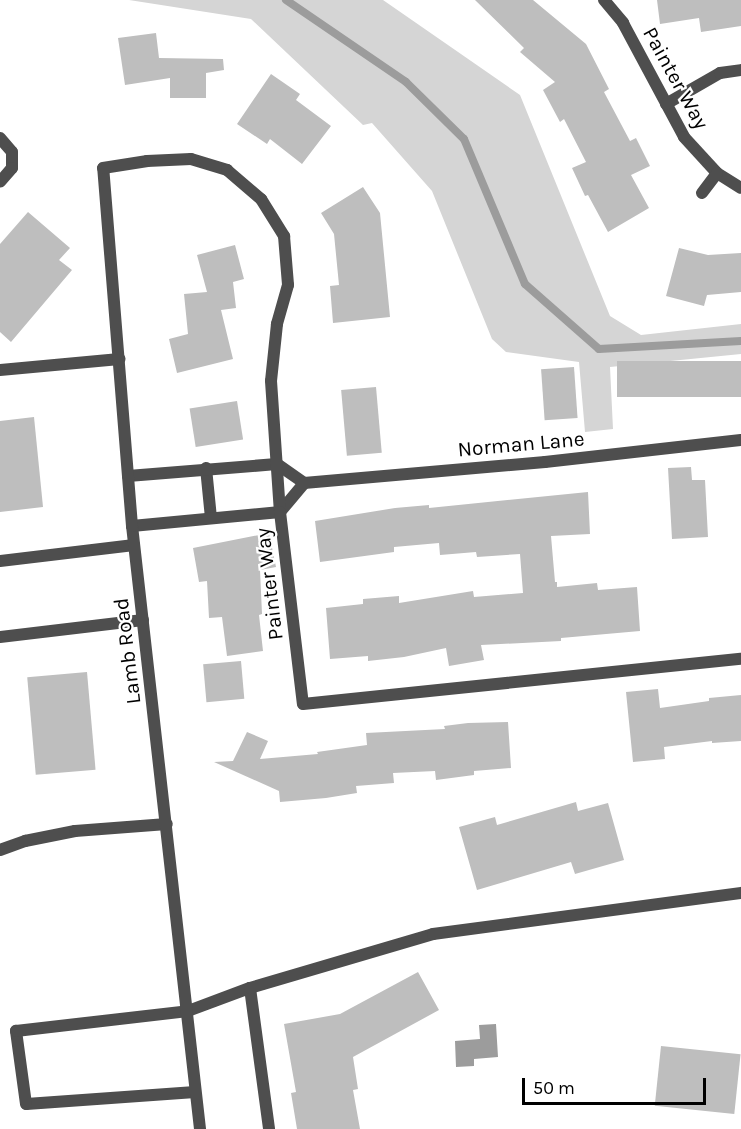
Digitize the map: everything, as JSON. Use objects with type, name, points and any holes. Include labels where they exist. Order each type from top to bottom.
[{"type":"street","name":"Painter Way","points":[[604,0],[623,23],[684,137],[717,173],[741,188]]},
{"type":"street","points":[[666,104],[720,73],[741,70]]},
{"type":"street","points":[[0,138],[12,152],[12,168],[0,182]]},
{"type":"street","name":"Painter Way","points":[[103,168],[147,161],[190,159],[227,170],[261,199],[284,236],[288,285],[277,324],[271,381],[280,512],[303,704],[741,659]]},
{"type":"street","name":"Lamb Road","points":[[103,168],[132,526],[200,1129]]},
{"type":"street","points":[[702,193],[717,173]]},
{"type":"street","points":[[0,370],[119,359]]},
{"type":"street","name":"Norman Lane","points":[[304,483],[545,462],[741,440]]},
{"type":"street","points":[[128,476],[277,464],[304,483],[280,512],[132,526]]},
{"type":"street","points":[[206,468],[211,518]]},
{"type":"street","points":[[0,561],[134,545]]},
{"type":"street","points":[[0,637],[143,620]]},
{"type":"street","points":[[0,850],[25,841],[75,831],[166,824]]},
{"type":"street","points":[[195,1092],[26,1104],[16,1031],[188,1011],[250,988],[433,934],[741,893]]},
{"type":"street","points":[[250,988],[269,1129]]},
{"type":"shaded area","points":[[129,0],[383,0],[520,95],[610,316],[641,335],[741,324],[741,354],[610,367],[613,429],[585,432],[579,362],[506,352],[492,339],[432,191],[372,123],[363,125],[251,19]]},
{"type":"shaded area","points":[[496,1024],[498,1057],[474,1059],[474,1066],[456,1067],[455,1041],[480,1039],[479,1025]]},
{"type":"building","points":[[475,0],[533,0],[586,44],[609,89],[604,92],[630,141],[636,138],[650,166],[631,175],[649,208],[608,232],[588,195],[585,196],[572,168],[586,162],[564,119],[560,122],[543,90],[555,82],[520,52],[524,48]]},
{"type":"building","points":[[657,0],[741,0],[741,26],[701,32],[699,18],[660,24]]},
{"type":"building","points":[[156,33],[159,58],[223,59],[224,70],[206,73],[206,98],[170,98],[170,78],[125,85],[118,38]]},
{"type":"building","points":[[271,74],[300,94],[296,100],[331,126],[302,164],[270,139],[267,144],[237,124]]},
{"type":"building","points":[[363,187],[380,213],[390,317],[333,323],[330,286],[339,285],[334,234],[321,213]]},
{"type":"building","points":[[28,212],[70,248],[59,260],[72,270],[11,342],[0,332],[0,244]]},
{"type":"building","points":[[235,245],[244,279],[233,282],[236,308],[221,310],[233,359],[177,373],[169,339],[188,334],[184,294],[207,292],[197,255]]},
{"type":"building","points":[[679,248],[708,255],[741,253],[741,292],[707,295],[704,306],[666,296]]},
{"type":"building","points":[[617,361],[741,361],[741,397],[617,397]]},
{"type":"building","points":[[574,367],[578,418],[545,420],[541,369]]},
{"type":"building","points":[[376,387],[382,453],[347,456],[341,390]]},
{"type":"building","points":[[237,401],[243,440],[196,447],[190,409]]},
{"type":"building","points":[[34,417],[43,507],[0,512],[0,421]]},
{"type":"building","points":[[691,467],[692,480],[705,480],[708,537],[672,539],[668,468]]},
{"type":"building","points":[[588,492],[590,534],[551,536],[555,582],[557,582],[557,587],[597,583],[598,590],[637,587],[640,631],[561,638],[561,641],[481,645],[484,660],[449,666],[446,648],[404,657],[368,661],[368,656],[330,659],[326,608],[363,604],[363,599],[399,596],[399,603],[473,591],[474,597],[523,593],[520,554],[477,557],[476,552],[440,555],[439,543],[394,547],[394,552],[320,562],[315,521],[395,508],[429,505],[429,508]]},
{"type":"building","points":[[269,533],[276,567],[260,570],[262,614],[259,615],[263,651],[227,656],[222,617],[209,618],[207,581],[199,582],[193,548]]},
{"type":"building","points":[[241,661],[244,699],[206,702],[203,664]]},
{"type":"building","points":[[87,672],[96,770],[36,775],[27,677]]},
{"type":"building","points":[[658,689],[660,708],[709,701],[709,698],[741,695],[741,741],[712,743],[712,741],[664,747],[665,759],[633,762],[626,692]]},
{"type":"building","points":[[508,722],[511,768],[474,771],[474,775],[436,780],[435,771],[393,773],[394,783],[356,786],[357,793],[326,798],[280,802],[279,791],[214,762],[233,761],[247,732],[268,741],[260,759],[318,754],[317,752],[367,745],[366,733],[445,729],[444,726],[468,723]]},
{"type":"building","points":[[576,802],[578,811],[608,803],[624,860],[575,874],[571,862],[477,890],[459,827],[495,817],[497,825]]},
{"type":"building","points":[[418,972],[439,1010],[353,1057],[358,1089],[353,1090],[360,1129],[297,1129],[291,1093],[296,1092],[284,1024],[340,1014]]},
{"type":"building","points":[[661,1046],[741,1054],[734,1114],[655,1106]]},
{"type":"waterway","points":[[286,0],[406,82],[464,139],[525,284],[599,349],[741,341]]}]
